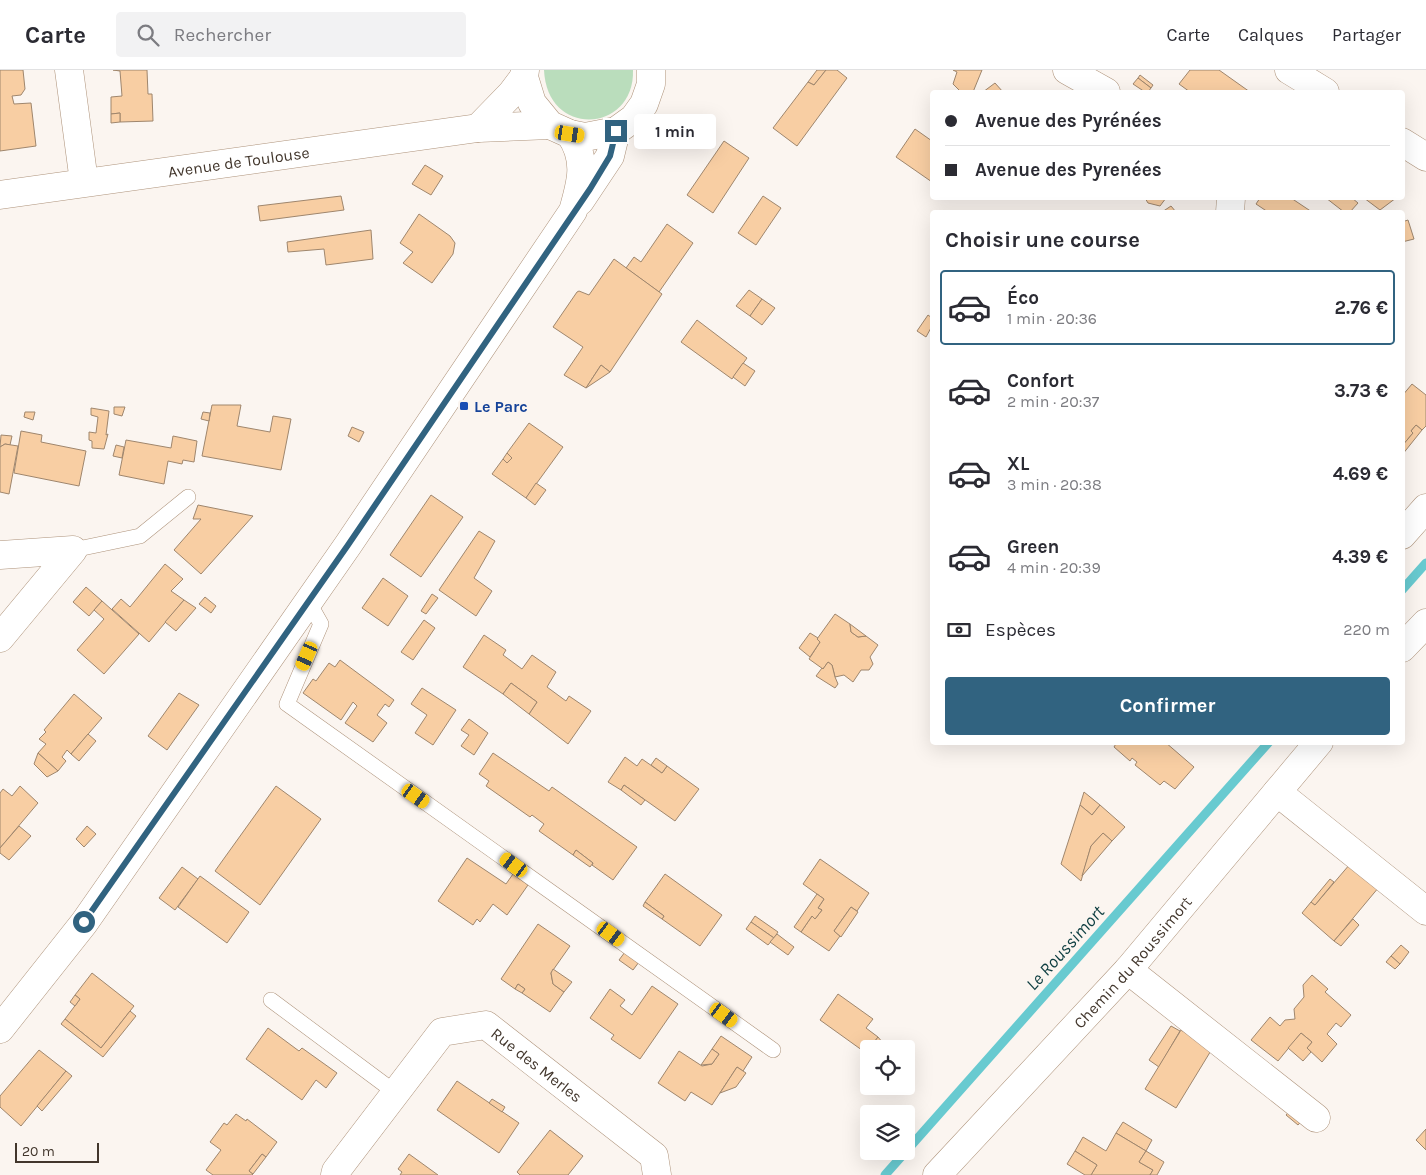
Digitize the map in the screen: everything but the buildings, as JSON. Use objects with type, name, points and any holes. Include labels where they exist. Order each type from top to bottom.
[{"type":"street","points":[[68,70],[84,182]]},
{"type":"street","points":[[1067,70],[1102,90]]},
{"type":"street","points":[[1289,70],[1322,90]]},
{"type":"street","points":[[0,1029],[84,922],[308,601],[574,211],[610,156],[616,131],[634,118],[644,104],[651,84],[652,71]]},
{"type":"street","points":[[525,73],[532,103],[579,147],[581,165],[580,186],[574,211]]},
{"type":"street","points":[[478,128],[512,93],[525,73]]},
{"type":"street","name":"Avenue de Toulouse","points":[[0,195],[478,128],[560,130],[585,137],[616,131]]},
{"type":"street","points":[[1405,144],[1426,157]]},
{"type":"street","points":[[0,555],[72,550]]},
{"type":"street","points":[[0,638],[72,550]]},
{"type":"street","points":[[1405,645],[1426,623]]},
{"type":"street","name":"Chemin du Roussimort","points":[[945,1173],[1128,970],[1316,745]]},
{"type":"street","points":[[1277,792],[1426,911]]},
{"type":"street","points":[[1128,970],[1316,1118]]},
{"type":"street","name":"Rue des Merles","points":[[335,1175],[336,1171],[442,1032],[486,1025],[654,1156],[657,1175]]},
{"type":"lane","points":[[72,550],[140,536],[188,497]]},
{"type":"lane","points":[[308,601],[321,624],[286,704],[773,1050]]},
{"type":"lane","points":[[271,1000],[396,1092]]},
{"type":"green space","points":[[544,70],[633,70],[630,91],[620,106],[607,116],[590,120],[574,117],[559,108],[549,92]]},
{"type":"waterway","name":"Le Roussimort","points":[[1405,587],[1426,563]]},
{"type":"waterway","name":"Le Roussimort","points":[[885,1175],[1266,745]]},
{"type":"place","name":"Le Parc","points":[[464,406]]},
{"type":"route","points":[[84,922],[348,545],[590,189],[610,156],[616,131]]}]
